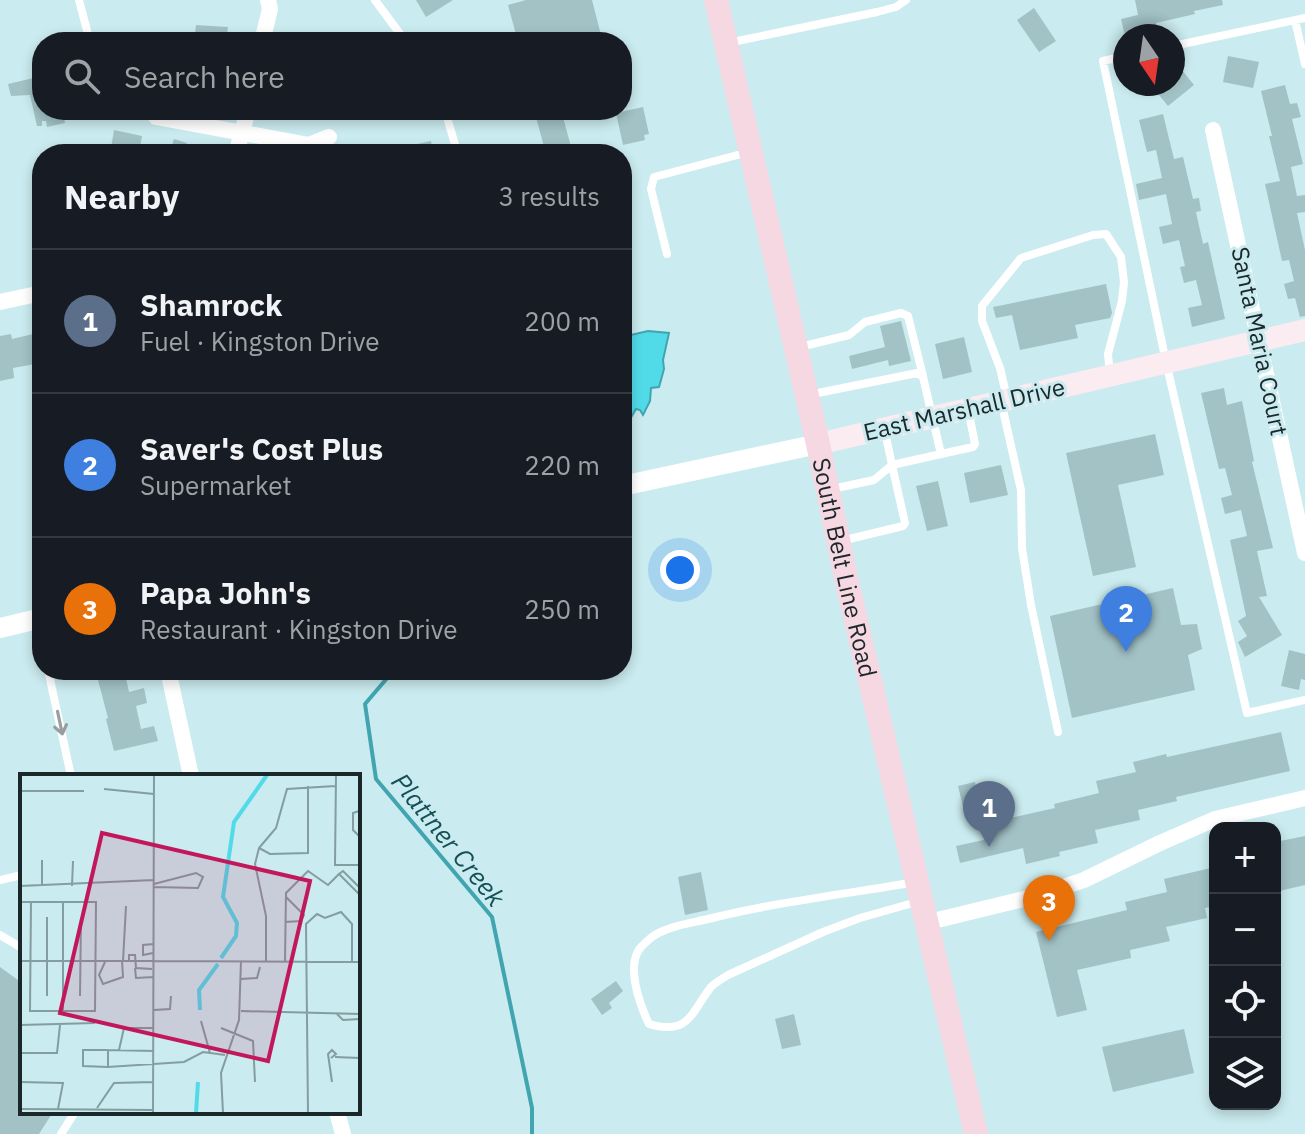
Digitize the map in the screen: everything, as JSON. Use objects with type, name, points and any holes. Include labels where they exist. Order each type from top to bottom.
[{"type":"main road","name":"South Belt Line Road","points":[[716,0],[976,1134]]},
{"type":"main road","name":"East Marshall Drive","points":[[818,444],[1305,330]]},
{"type":"street","points":[[264,32],[270,9],[268,0]]},
{"type":"street","points":[[171,120],[303,144]]},
{"type":"street","points":[[239,144],[246,120]]},
{"type":"street","name":"Santa Maria Court","points":[[1213,130],[1305,553]]},
{"type":"street","points":[[312,144],[329,137]]},
{"type":"street","points":[[0,302],[32,295]]},
{"type":"street","name":"East Marshall Drive","points":[[632,484],[818,444]]},
{"type":"street","points":[[0,628],[32,621]]},
{"type":"street","points":[[170,680],[191,774]]},
{"type":"street","points":[[921,902],[1036,896],[1084,880],[1215,819],[1305,798]]},
{"type":"street","points":[[338,1114],[343,1134]]},
{"type":"lane","points":[[79,0],[87,32]]},
{"type":"lane","points":[[375,0],[399,32]]},
{"type":"lane","points":[[726,44],[877,12],[896,7],[906,0]]},
{"type":"lane","points":[[1185,43],[1305,18]]},
{"type":"lane","points":[[1295,20],[1305,64]]},
{"type":"lane","points":[[1113,59],[1103,61],[1166,362],[1247,713],[1305,700]]},
{"type":"lane","points":[[448,120],[455,144]]},
{"type":"lane","points":[[667,254],[651,189],[654,177],[750,152]]},
{"type":"lane","points":[[1058,732],[1031,605],[1022,548],[1021,490],[1000,368],[982,321],[982,306],[1021,258],[1093,235],[1106,234],[1121,257],[1124,282],[1108,354],[1110,376]]},
{"type":"lane","points":[[795,349],[849,335],[865,322],[901,313],[908,316],[941,454]]},
{"type":"lane","points":[[806,395],[917,373],[923,377]]},
{"type":"lane","points":[[828,490],[874,480],[892,465],[973,447],[968,408]]},
{"type":"lane","points":[[838,541],[905,523],[884,428]]},
{"type":"lane","points":[[50,680],[71,774]]},
{"type":"lane","points":[[0,880],[20,875]]},
{"type":"lane","points":[[824,896],[921,902],[848,923],[728,975],[714,984],[686,1022],[673,1027],[660,1027],[649,1024],[642,1011],[633,968],[638,949],[655,935],[733,913],[824,896]]},
{"type":"lane","points":[[0,935],[20,947]]},
{"type":"lane","points":[[61,1134],[74,1114]]},
{"type":"water","points":[[648,331],[669,333],[659,387],[651,388],[650,401],[643,415],[636,409],[632,416],[632,335]]},
{"type":"building","points":[[416,0],[453,0],[426,17]]},
{"type":"building","points":[[526,0],[592,0],[600,32],[515,32],[508,5]]},
{"type":"building","points":[[1135,0],[1222,0],[1223,5],[1156,24],[1122,24],[1121,19],[1138,15]]},
{"type":"building","points":[[1034,8],[1056,41],[1039,52],[1017,20]]},
{"type":"building","points":[[196,25],[228,27],[227,32],[195,32]]},
{"type":"building","points":[[1228,56],[1259,62],[1253,88],[1223,82]]},
{"type":"building","points":[[1185,74],[1194,85],[1185,92]]},
{"type":"building","points":[[32,78],[32,104],[30,95],[11,96],[8,84]]},
{"type":"building","points":[[1285,85],[1290,104],[1297,103],[1301,117],[1292,119],[1303,164],[1291,167],[1297,196],[1305,195],[1305,212],[1297,213],[1305,250],[1305,316],[1300,317],[1295,298],[1288,299],[1284,284],[1294,281],[1289,260],[1282,261],[1265,184],[1280,181],[1261,91]]},
{"type":"building","points":[[1160,96],[1180,96],[1168,106]]},
{"type":"building","points":[[643,107],[649,134],[644,135],[645,140],[623,144],[618,120],[632,120],[632,109]]},
{"type":"building","points":[[1163,114],[1174,159],[1183,157],[1193,199],[1199,198],[1201,211],[1196,212],[1203,244],[1208,242],[1225,319],[1192,327],[1188,308],[1202,305],[1196,280],[1184,283],[1180,267],[1185,266],[1179,240],[1163,244],[1159,227],[1172,224],[1166,194],[1139,200],[1136,184],[1162,178],[1156,150],[1147,152],[1139,120]]},
{"type":"building","points":[[36,120],[64,120],[65,123],[47,127],[46,121],[42,121],[42,126],[37,126]]},
{"type":"building","points":[[537,120],[564,120],[570,144],[543,144]]},
{"type":"building","points":[[114,130],[142,136],[141,144],[112,144]]},
{"type":"building","points":[[174,139],[187,143],[187,144],[172,144]]},
{"type":"building","points":[[1106,284],[1112,313],[1110,318],[1075,325],[1078,338],[1020,350],[1012,315],[996,318],[993,307]]},
{"type":"building","points":[[901,321],[911,361],[889,366],[888,360],[852,369],[849,356],[885,347],[880,326]]},
{"type":"building","points":[[11,334],[12,339],[32,334],[32,365],[13,368],[14,378],[0,381],[0,336]]},
{"type":"building","points":[[964,337],[972,372],[943,379],[935,344]]},
{"type":"building","points":[[1224,388],[1227,405],[1242,401],[1252,462],[1273,548],[1257,551],[1267,596],[1259,597],[1282,635],[1245,657],[1238,642],[1247,636],[1238,621],[1246,616],[1230,540],[1247,536],[1241,510],[1225,514],[1221,498],[1232,495],[1225,468],[1219,469],[1201,393]]},
{"type":"building","points":[[1155,434],[1164,475],[1118,485],[1136,567],[1093,576],[1066,453]]},
{"type":"building","points":[[1001,465],[1008,495],[970,503],[964,473]]},
{"type":"building","points":[[938,481],[948,526],[927,531],[916,486]]},
{"type":"building","points":[[1173,588],[1181,625],[1197,624],[1202,649],[1188,655],[1195,690],[1072,718],[1050,616]]},
{"type":"building","points":[[1289,650],[1305,654],[1305,680],[1301,679],[1299,690],[1281,686]]},
{"type":"building","points":[[98,680],[126,680],[129,692],[144,688],[147,703],[136,706],[141,729],[154,726],[158,741],[114,751]]},
{"type":"building","points":[[1281,732],[1290,771],[1176,797],[1177,801],[1138,810],[1140,820],[1095,830],[1098,843],[1059,852],[1060,856],[1026,864],[1023,848],[960,863],[956,846],[984,840],[978,812],[965,815],[958,786],[975,782],[976,788],[989,785],[997,820],[1001,820],[1055,808],[1054,804],[1099,793],[1096,781],[1136,772],[1133,762]]},
{"type":"building","points":[[1305,836],[1305,885],[1281,891],[1281,841]]},
{"type":"building","points":[[1209,868],[1209,907],[1205,908],[1207,918],[1166,927],[1170,941],[1130,950],[1131,958],[1077,970],[1087,1010],[1057,1017],[1036,932],[1127,910],[1125,902],[1167,892],[1164,879]]},
{"type":"building","points":[[701,872],[708,910],[685,915],[678,877]]},
{"type":"building","points":[[0,967],[20,982],[20,1114],[52,1114],[39,1134],[0,1134]]},
{"type":"building","points":[[616,981],[623,991],[609,1003],[612,1008],[602,1015],[591,999]]},
{"type":"building","points":[[794,1014],[801,1045],[782,1049],[775,1019]]},
{"type":"building","points":[[1184,1029],[1194,1073],[1113,1092],[1102,1047]]},
{"type":"waterway","name":"Plattner Creek","points":[[385,680],[365,704],[376,779],[492,917],[532,1108],[532,1134]]},
{"type":"place","name":"Saver's Cost Plus","points":[[1126,652]]},
{"type":"place","name":"Shamrock","points":[[989,847]]},
{"type":"place","name":"Papa John's","points":[[1049,941]]}]
